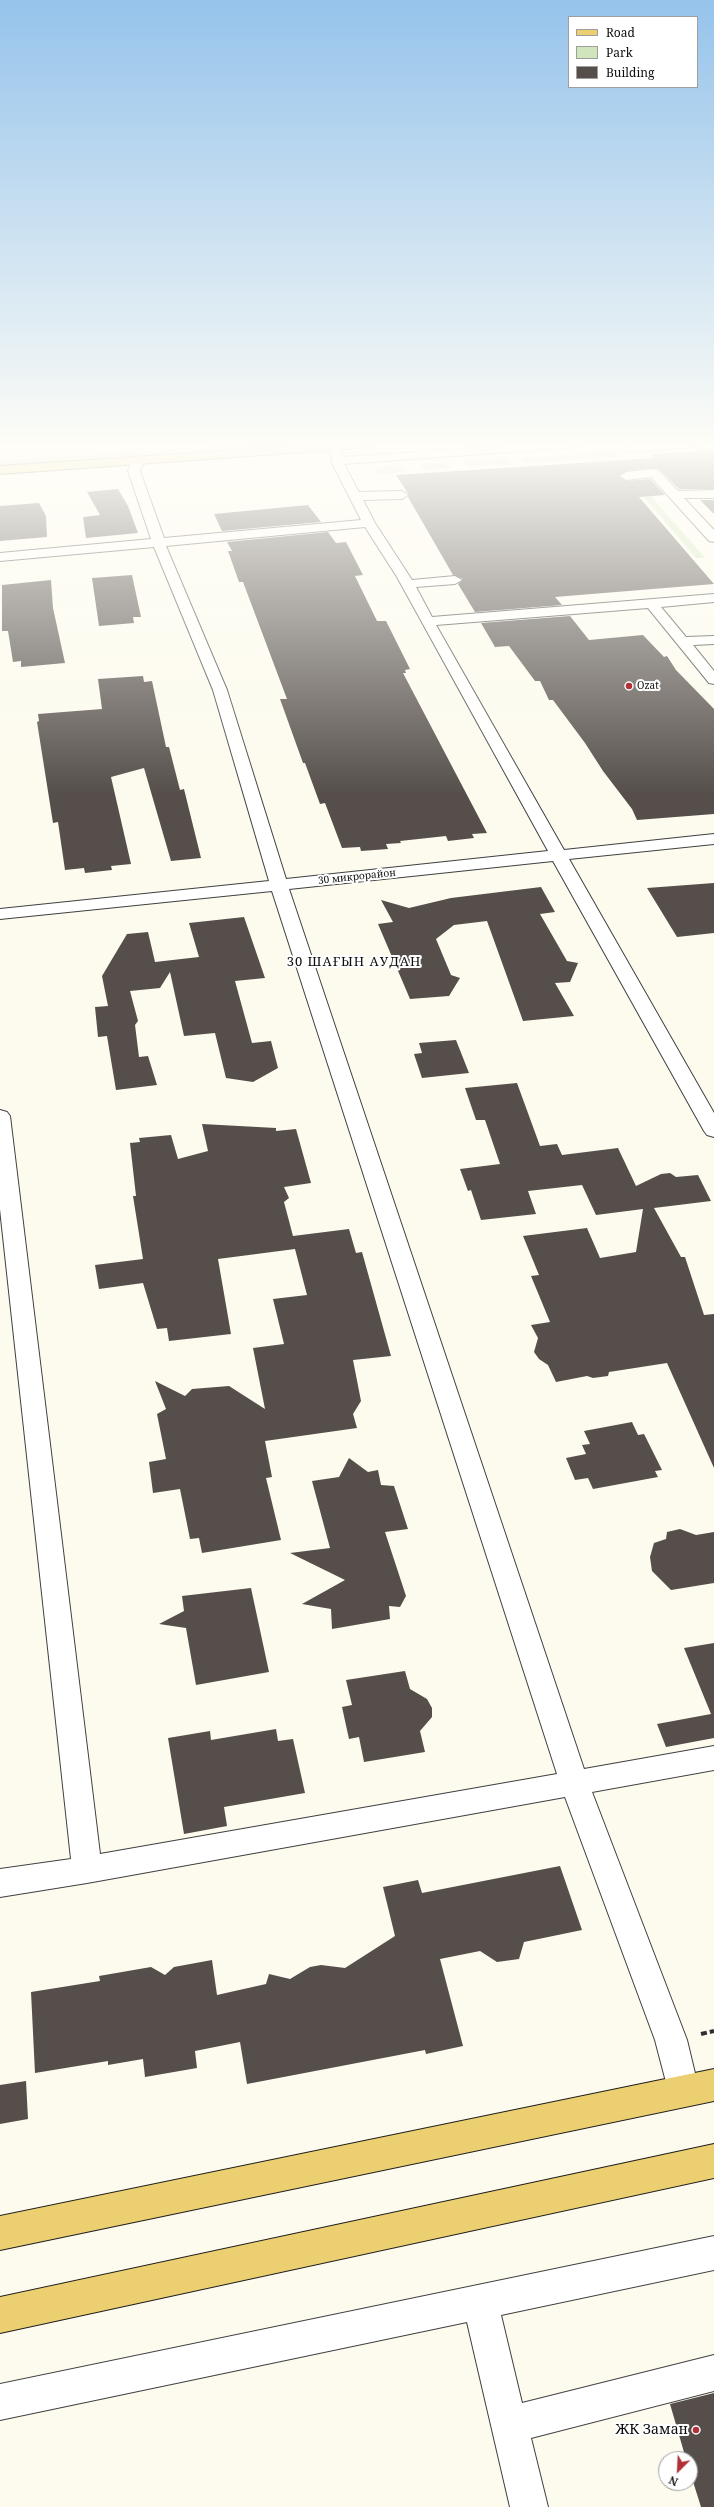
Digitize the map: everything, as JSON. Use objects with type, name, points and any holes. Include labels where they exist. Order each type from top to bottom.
[{"type":"main road","points":[[0,2233],[682,2090],[714,2085]]},
{"type":"main road","points":[[0,2315],[714,2161]]},
{"type":"street","points":[[167,561],[220,690],[279,885],[574,1783],[670,2040],[682,2090]]},
{"type":"street","points":[[393,561],[408,584],[427,622],[714,1131]]},
{"type":"street","points":[[408,584],[455,580]]},
{"type":"street","points":[[427,622],[714,598]]},
{"type":"street","points":[[651,603],[684,641],[714,680]]},
{"type":"street","points":[[684,641],[714,640]]},
{"type":"street","name":"30 микрорайон","points":[[0,914],[714,839]]},
{"type":"street","points":[[0,1116],[87,1870]]},
{"type":"street","points":[[0,1883],[87,1870],[714,1758]]},
{"type":"street","points":[[0,2402],[714,2253]]},
{"type":"street","points":[[480,2303],[511,2424],[529,2507]]},
{"type":"street","points":[[511,2424],[714,2373]]},
{"type":"building","points":[[232,561],[356,561],[363,575],[355,576],[377,621],[386,621],[410,669],[405,670],[406,673],[403,673],[487,833],[472,834],[474,838],[448,841],[446,836],[400,841],[401,843],[386,844],[388,849],[361,851],[360,847],[342,848],[325,803],[320,804],[305,763],[303,763],[280,699],[287,699],[243,582],[239,582]]},
{"type":"building","points":[[445,561],[694,561],[714,584],[555,597],[562,605],[475,612],[458,584],[463,579],[453,575]]},
{"type":"building","points":[[132,575],[141,617],[133,617],[134,623],[99,626],[92,578]]},
{"type":"building","points":[[51,580],[53,608],[65,663],[21,667],[21,661],[13,662],[8,631],[2,631],[2,585]]},
{"type":"building","points":[[570,616],[589,640],[643,635],[664,657],[667,656],[676,670],[714,709],[714,814],[637,820],[632,809],[603,771],[585,743],[553,700],[549,700],[540,681],[535,681],[509,646],[495,647],[481,623]]},
{"type":"building","points":[[143,676],[144,682],[152,681],[166,747],[169,747],[180,790],[184,789],[201,858],[171,861],[144,768],[111,777],[131,864],[111,866],[112,870],[85,873],[84,868],[65,870],[58,822],[53,823],[37,722],[39,721],[38,714],[102,709],[98,679]]},
{"type":"building","points":[[714,883],[714,933],[677,937],[647,888]]},
{"type":"building","points":[[541,887],[555,912],[540,914],[567,961],[578,963],[570,982],[555,983],[574,1016],[523,1021],[487,921],[454,925],[436,939],[451,975],[460,978],[449,996],[410,999],[378,924],[393,922],[381,900],[409,908],[451,898]]},
{"type":"building","points":[[244,917],[265,978],[235,981],[252,1043],[271,1041],[278,1068],[253,1082],[226,1078],[215,1033],[184,1036],[170,972],[160,988],[130,991],[138,1021],[135,1025],[139,1057],[148,1056],[157,1085],[116,1090],[107,1036],[98,1037],[95,1007],[108,1006],[102,976],[127,934],[148,932],[155,962],[199,957],[189,923]]},
{"type":"building","points":[[456,1040],[469,1073],[422,1078],[414,1054],[422,1053],[419,1043]]},
{"type":"building","points":[[517,1083],[540,1146],[557,1144],[562,1155],[618,1148],[636,1186],[661,1174],[670,1173],[676,1177],[698,1175],[711,1201],[654,1208],[681,1257],[685,1257],[704,1315],[714,1314],[714,1468],[667,1363],[609,1372],[608,1376],[593,1378],[587,1376],[556,1382],[548,1365],[539,1359],[534,1352],[538,1338],[531,1325],[550,1322],[531,1276],[539,1275],[523,1236],[587,1228],[600,1258],[636,1252],[643,1209],[596,1215],[582,1185],[528,1191],[536,1214],[481,1220],[471,1190],[468,1191],[460,1169],[500,1164],[485,1120],[476,1120],[465,1088]]},
{"type":"building","points":[[202,1124],[276,1128],[276,1131],[296,1129],[311,1183],[284,1187],[289,1198],[284,1202],[293,1236],[349,1229],[356,1253],[362,1252],[391,1356],[353,1360],[361,1401],[353,1414],[357,1428],[265,1441],[272,1477],[266,1478],[281,1540],[202,1553],[199,1538],[190,1539],[180,1489],[153,1493],[149,1462],[166,1459],[157,1414],[166,1409],[155,1381],[185,1396],[192,1389],[229,1386],[265,1409],[253,1348],[284,1344],[273,1299],[307,1295],[295,1249],[218,1259],[231,1334],[169,1341],[167,1328],[157,1329],[143,1283],[99,1289],[95,1265],[143,1259],[133,1196],[136,1196],[130,1143],[140,1142],[139,1138],[171,1135],[178,1159],[208,1151]]},
{"type":"building","points":[[632,1422],[638,1435],[644,1434],[662,1470],[655,1471],[658,1477],[593,1489],[588,1478],[575,1480],[566,1458],[586,1454],[582,1445],[590,1444],[584,1431]]},
{"type":"building","points":[[349,1458],[368,1472],[378,1470],[381,1485],[394,1486],[408,1529],[385,1532],[406,1596],[400,1607],[389,1606],[390,1619],[332,1629],[331,1609],[302,1604],[345,1580],[290,1553],[330,1548],[312,1481],[339,1477]]},
{"type":"building","points":[[680,1529],[696,1535],[714,1532],[714,1583],[671,1590],[652,1571],[650,1557],[654,1543],[666,1539],[667,1532]]},
{"type":"building","points":[[251,1588],[269,1672],[196,1685],[186,1628],[159,1624],[184,1611],[182,1596]]},
{"type":"building","points":[[714,1643],[714,1738],[666,1747],[657,1724],[711,1714],[684,1648]]},
{"type":"building","points":[[405,1671],[410,1689],[427,1699],[432,1708],[432,1717],[420,1731],[425,1752],[364,1762],[359,1737],[349,1739],[342,1707],[352,1705],[346,1680]]},
{"type":"building","points":[[276,1729],[278,1741],[293,1739],[305,1793],[224,1807],[227,1826],[184,1834],[168,1738],[210,1731],[211,1740]]},
{"type":"building","points":[[560,1866],[582,1930],[524,1942],[519,1959],[497,1962],[480,1951],[440,1959],[463,2046],[426,2054],[425,2050],[247,2084],[240,2042],[195,2051],[197,2068],[145,2077],[143,2059],[108,2065],[108,2061],[35,2073],[31,1992],[100,1981],[99,1976],[151,1967],[165,1975],[174,1967],[212,1960],[217,1995],[266,1984],[269,1974],[290,1979],[310,1967],[321,1965],[345,1968],[395,1936],[383,1887],[418,1880],[422,1893]]},
{"type":"building","points":[[26,2081],[28,2119],[0,2124],[0,2085]]},
{"type":"building","name":"ЖК Заман","points":[[714,2393],[714,2507],[701,2507],[696,2491],[698,2491],[698,2451],[684,2451],[670,2404]]},
{"type":"place","name":"Ozat","points":[[629,686]]},
{"type":"place","name":"ЖК Заман","points":[[696,2430]]},
{"type":"district","name":"30 ШАҒЫН АУДАН","points":[[354,962]]}]
